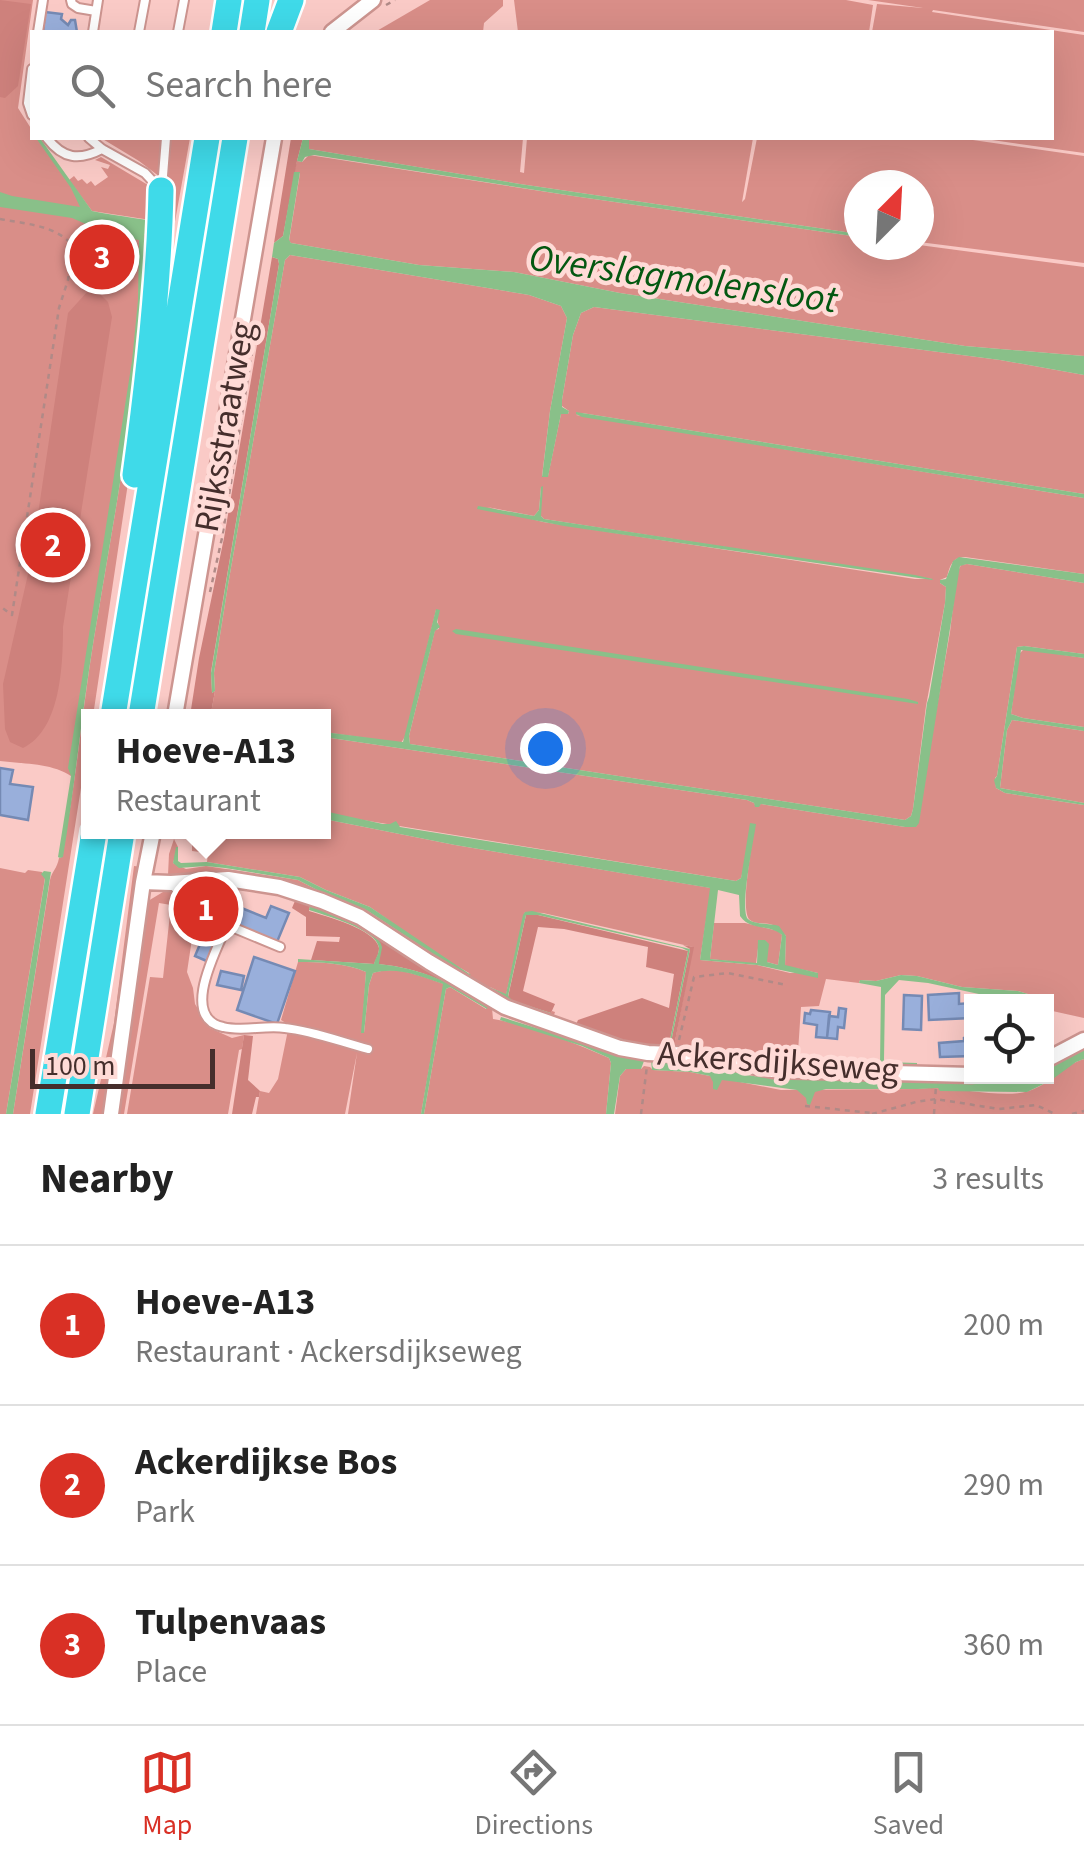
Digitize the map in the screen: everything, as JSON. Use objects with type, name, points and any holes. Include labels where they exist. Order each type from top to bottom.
[{"type":"highway","points":[[224,30],[229,0]]},
{"type":"highway","points":[[252,30],[257,0]]},
{"type":"highway","points":[[280,30],[292,0]]},
{"type":"highway","points":[[114,709],[207,140]]},
{"type":"highway","points":[[142,709],[235,140]]},
{"type":"highway","points":[[229,174],[247,140]]},
{"type":"highway","points":[[132,600],[132,496],[148,384],[162,190]]},
{"type":"highway","points":[[48,1114],[93,839]]},
{"type":"highway","points":[[77,1114],[121,839]]},
{"type":"street","points":[[335,30],[373,0]]},
{"type":"street","name":"Rijksstraatweg","points":[[176,709],[274,140]]},
{"type":"street","points":[[111,1114],[152,839]]},
{"type":"street","name":"Ackersdijkseweg","points":[[143,882],[228,879],[298,893],[360,917],[513,1010],[620,1048],[773,1070],[964,1075]]},
{"type":"street","points":[[1054,1056],[1084,1040]]},
{"type":"lane","points":[[38,30],[43,0]]},
{"type":"lane","points":[[71,0],[78,8],[96,11]]},
{"type":"lane","points":[[93,30],[98,0]]},
{"type":"lane","points":[[139,30],[145,0]]},
{"type":"lane","points":[[178,30],[184,0]]},
{"type":"lane","points":[[49,140],[72,156],[85,157],[102,149]]},
{"type":"lane","points":[[91,140],[162,190]]},
{"type":"lane","points":[[162,190],[166,140]]},
{"type":"lane","points":[[171,883],[198,913],[280,947]]},
{"type":"lane","points":[[226,925],[202,990],[202,1007],[209,1020],[223,1027],[286,1028],[368,1049]]},
{"type":"path","points":[[0,220],[45,228],[64,235],[73,246],[59,308],[12,614],[0,606]]},
{"type":"path","points":[[676,1054],[694,977],[728,973],[786,985]]},
{"type":"path","points":[[641,1114],[647,1068]]},
{"type":"path","points":[[934,1114],[936,1097]]},
{"type":"path","points":[[805,1106],[872,1114],[936,1097],[999,1109],[1036,1106],[1055,1114]]},
{"type":"path","points":[[1072,1114],[1084,1111]]},
{"type":"shaded area","points":[[0,0],[33,0],[18,108],[30,127],[30,140],[39,140],[89,219],[140,232],[138,329],[71,776],[46,766],[0,761]]},
{"type":"shaded area","points":[[0,0],[31,4],[18,86],[5,98],[0,97]]},
{"type":"shaded area","points":[[430,0],[503,0],[503,6],[484,23],[483,30],[378,30]]},
{"type":"shaded area","points":[[514,0],[846,0],[873,5],[869,30],[518,30]]},
{"type":"shaded area","points":[[868,0],[1084,0],[1084,32],[933,10],[1051,30],[872,30],[877,4],[923,8]]},
{"type":"shaded area","points":[[1054,30],[1084,35],[1084,153],[992,140],[1054,140]]},
{"type":"shaded area","points":[[37,140],[41,140],[92,211],[174,227],[172,233],[147,230],[144,235],[139,337],[127,438],[60,858],[71,776],[68,768],[132,361],[139,240],[116,237],[72,218],[0,207],[0,192],[80,207]]},
{"type":"shaded area","points":[[104,140],[163,140],[160,177]]},
{"type":"shaded area","points":[[170,140],[190,140],[174,227],[166,222]]},
{"type":"shaded area","points":[[291,140],[302,140],[283,236],[274,243]]},
{"type":"shaded area","points":[[302,140],[309,140],[309,149],[844,232],[844,235],[314,155],[297,161]]},
{"type":"shaded area","points":[[309,140],[523,140],[520,172],[524,173],[527,140],[753,140],[742,202],[757,140],[973,140],[1084,156],[1084,263],[934,244],[934,170],[844,170],[844,232],[309,149]]},
{"type":"shaded area","points":[[309,155],[844,235],[844,260],[934,260],[934,247],[1084,267],[1084,356],[965,346],[620,293],[514,272],[419,265],[291,243],[300,173],[294,172],[297,161],[302,162]]},
{"type":"shaded area","points":[[101,157],[148,185],[157,221],[92,211],[69,180],[74,176],[95,186],[108,177],[101,167],[108,169],[110,165],[95,160]]},
{"type":"shaded area","points":[[294,172],[300,172],[291,243],[419,265],[514,272],[620,293],[965,346],[1084,356],[1084,375],[1000,360],[594,307],[581,313],[573,335],[562,400],[562,407],[569,411],[561,414],[548,477],[542,477],[567,318],[561,306],[529,295],[290,255],[285,260],[212,693],[211,673],[279,264],[272,257],[274,243],[283,236]]},
{"type":"shaded area","points":[[147,230],[139,410],[94,709],[84,709],[127,438],[139,337]]},
{"type":"shaded area","points":[[290,255],[529,295],[561,306],[567,318],[542,476],[548,476],[561,414],[569,411],[562,406],[562,400],[573,335],[581,313],[594,307],[1000,360],[1084,375],[1084,494],[576,415],[1084,498],[1084,574],[965,557],[952,563],[947,577],[940,580],[946,587],[945,603],[913,809],[905,820],[410,744],[435,630],[439,629],[436,610],[401,743],[331,733],[331,709],[212,709],[228,585],[285,260]],"holes":[[[541,487],[544,519],[932,579],[543,522],[487,507],[534,516],[539,510]]]},
{"type":"shaded area","points":[[272,257],[279,264],[211,672],[212,693],[215,691],[212,709],[191,709]]},
{"type":"shaded area","points":[[88,291],[98,292],[108,302],[112,317],[63,627],[57,695],[45,727],[23,748],[10,742],[5,729],[3,684],[31,561],[68,313]]},
{"type":"shaded area","points":[[576,412],[1084,494],[1084,498],[582,417]]},
{"type":"shaded area","points":[[543,486],[544,519],[933,579],[564,526],[477,509],[478,506],[534,516],[539,510]]},
{"type":"shaded area","points":[[959,557],[1084,574],[1084,583],[960,566],[916,827],[761,804],[755,807],[747,800],[331,738],[331,733],[403,742],[436,609],[440,610],[440,627],[435,631],[410,744],[905,820],[913,809],[945,603],[946,587],[940,580],[946,579],[953,561]]},
{"type":"shaded area","points":[[967,564],[1084,583],[1084,654],[1017,647],[995,778],[996,788],[1005,793],[1084,805],[1084,1018],[1054,1011],[1054,994],[962,987],[917,976],[859,983],[826,979],[819,1006],[801,1007],[797,1067],[673,1051],[693,947],[525,912],[506,995],[488,988],[549,1016],[555,1012],[553,1018],[510,1006],[474,980],[468,981],[279,884],[168,875],[174,839],[178,847],[173,863],[186,869],[206,866],[298,880],[368,911],[470,977],[370,907],[300,877],[207,862],[208,853],[192,851],[192,839],[331,839],[331,820],[711,888],[700,960],[757,965],[790,973],[818,973],[785,966],[786,936],[773,925],[752,922],[747,914],[746,890],[755,824],[741,878],[736,881],[344,817],[331,813],[331,738],[747,800],[756,807],[761,804],[916,827],[961,565]]},
{"type":"shaded area","points":[[452,631],[908,699],[918,704],[456,634]]},
{"type":"shaded area","points":[[1017,647],[1084,654],[1084,658],[1021,650],[1011,714],[1084,727],[1084,731],[1012,720],[1007,730],[1000,788],[1084,805],[1005,793],[996,788],[994,780]]},
{"type":"shaded area","points":[[1024,649],[1084,658],[1084,727],[1011,714],[1019,654]]},
{"type":"shaded area","points":[[1012,720],[1084,731],[1084,803],[1000,788],[1007,730]]},
{"type":"shaded area","points":[[81,732],[81,788],[30,1114],[13,1114],[50,880],[61,858]]},
{"type":"shaded area","points":[[331,813],[736,881],[741,878],[750,823],[756,824],[746,889],[748,919],[779,926],[786,936],[785,965],[818,973],[818,978],[757,965],[700,960],[710,888],[331,820]],"holes":[[[718,890],[739,895],[740,916],[782,935],[778,965],[767,962],[769,944],[765,940],[758,940],[757,963],[710,959]]]},
{"type":"shaded area","points":[[176,847],[181,863],[207,862],[300,877],[370,907],[471,975],[466,976],[368,911],[298,880],[206,866],[179,868],[173,863]]},
{"type":"shaded area","points":[[134,866],[142,867],[106,1114],[93,1114],[114,1023]]},
{"type":"shaded area","points":[[0,868],[42,872],[45,878],[6,1114],[0,1114]]},
{"type":"shaded area","points":[[51,872],[13,1114],[6,1114],[45,879],[41,874]]},
{"type":"shaded area","points":[[168,889],[195,919],[187,972],[195,1004],[210,1028],[232,1038],[244,1035],[228,1114],[127,1114],[150,977],[163,978],[171,905],[159,903],[124,1114],[117,1114],[148,901]]},
{"type":"shaded area","points":[[297,896],[351,915],[492,1002],[492,1008],[438,979],[378,964],[380,943],[357,923],[310,906],[309,911],[369,935],[379,948],[374,964],[311,960],[317,941],[339,942],[340,937],[306,936],[306,917],[292,908]]},
{"type":"shaded area","points":[[310,906],[371,932],[382,947],[379,964],[436,978],[488,1006],[487,1009],[450,987],[446,989],[424,1114],[443,984],[399,971],[373,973],[361,1033],[366,972],[298,959],[374,964],[379,948],[360,929],[309,910]]},
{"type":"shaded area","points":[[532,911],[690,949],[670,1047],[635,1047],[620,1041],[669,1045],[688,951],[682,948],[526,915],[508,996],[551,1013],[549,1016],[512,1003],[488,989],[506,994],[523,915]]},
{"type":"shaded area","points":[[526,915],[688,951],[669,1045],[636,1045],[585,1030],[635,1047],[623,1045],[574,1029],[578,1020],[642,998],[669,1008],[674,974],[646,967],[648,947],[538,927],[523,991],[555,1004],[551,1013],[508,997]]},
{"type":"shaded area","points":[[714,923],[745,923],[778,931],[782,935],[778,965],[767,962],[765,940],[759,940],[756,964],[710,959]]},
{"type":"shaded area","points":[[683,945],[694,947],[673,1051],[635,1047],[670,1047],[690,949]]},
{"type":"shaded area","points":[[298,962],[342,965],[366,972],[362,1033],[373,973],[400,971],[444,984],[421,1114],[348,1114],[357,1053],[345,1114],[256,1114],[260,1091],[269,1093],[278,1079],[289,1025],[281,1020]]},
{"type":"shaded area","points":[[917,976],[962,987],[1028,994],[979,994],[899,980],[885,995],[884,1060],[917,1063],[917,1067],[882,1066],[881,987],[859,983]]},
{"type":"shaded area","points":[[450,987],[486,1009],[492,1008],[493,1019],[538,1030],[609,1058],[606,1114],[424,1114],[446,989]]},
{"type":"shaded area","points":[[501,1017],[644,1061],[641,1069],[626,1069],[620,1076],[614,1114],[606,1114],[609,1058],[500,1020]]},
{"type":"shaded area","points":[[244,1035],[253,1036],[248,1080],[260,1091],[252,1114],[232,1114]]},
{"type":"shaded area","points":[[1084,1046],[1084,1059],[1054,1078],[1054,1063]]},
{"type":"shaded area","points":[[1084,1059],[1084,1114],[615,1114],[620,1076],[626,1069],[644,1066],[781,1090],[931,1088],[1004,1094],[1054,1084],[1054,1077]]},
{"type":"shaded area","points":[[651,1060],[692,1061],[756,1076],[890,1078],[933,1083],[1044,1084],[1027,1092],[826,1089],[815,1092],[810,1105],[797,1090],[722,1080],[717,1090],[713,1089],[710,1076],[652,1070]]},
{"type":"building","points":[[45,12],[62,14],[61,19],[68,25],[75,20],[77,30],[43,30]]},
{"type":"building","points":[[0,768],[13,770],[10,784],[33,787],[28,820],[0,815]]},
{"type":"building","points":[[207,894],[266,918],[271,906],[289,913],[277,942],[200,911]]},
{"type":"building","points":[[208,925],[222,931],[209,962],[195,956]]},
{"type":"building","points":[[254,957],[295,971],[277,1024],[237,1010]]},
{"type":"building","points":[[221,971],[244,976],[241,990],[217,985]]},
{"type":"building","points":[[959,993],[964,1018],[929,1020],[928,995]]},
{"type":"building","points":[[904,995],[922,996],[921,1030],[903,1029]]},
{"type":"building","points":[[839,1008],[846,1009],[844,1028],[838,1027],[837,1039],[827,1038],[829,1016],[838,1017]]},
{"type":"building","points":[[811,1010],[830,1012],[827,1038],[816,1037],[817,1025],[804,1023],[805,1013],[810,1014]]},
{"type":"building","points":[[964,1041],[964,1056],[940,1057],[939,1043]]},
{"type":"place","name":"Tulpenvaas","points":[[102,257]]},
{"type":"place","name":"Ackerdijkse Bos","points":[[53,545]]},
{"type":"place","name":"Hoeve-A13","points":[[206,909]]},
{"type":"water label","name":"Overslagmolensloot","points":[[683,279]]}]
